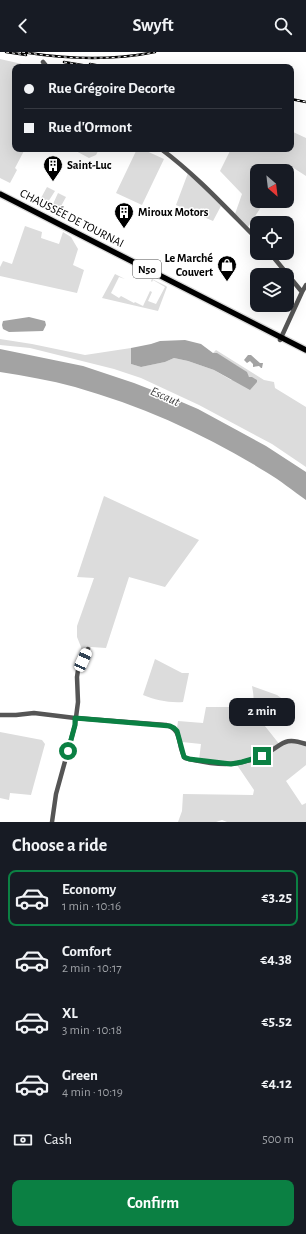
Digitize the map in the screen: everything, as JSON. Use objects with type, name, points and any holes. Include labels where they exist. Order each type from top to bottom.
[{"type":"main road","name":"CHAUSSÉE DE TOURNAI","points":[[0,194],[280,338],[306,353]]},
{"type":"main road","name":"CHAUSSÉE DE TOURNAI","points":[[0,198],[306,350]]},
{"type":"street","points":[[164,152],[192,174],[250,232]]},
{"type":"street","points":[[276,260],[302,292]]},
{"type":"street","points":[[280,338],[306,285]]},
{"type":"street","points":[[52,822],[56,794],[75,725],[78,702],[78,670],[88,649]]},
{"type":"street","points":[[0,714],[16,715],[34,713],[170,726],[177,731],[182,752],[186,758],[208,762],[231,764],[237,763],[262,756],[290,740],[306,744]]},
{"type":"shaded area","points":[[0,59],[22,64],[12,64],[12,152],[23,152],[15,168],[17,170],[10,183],[0,178]]},
{"type":"shaded area","points":[[294,132],[306,138],[306,176],[294,168],[294,164],[250,164],[250,208],[260,208],[255,216],[250,216],[250,224],[248,227],[235,214],[242,194],[220,171],[230,152],[294,152]]},
{"type":"shaded area","points":[[78,152],[98,152],[96,155],[89,158]]},
{"type":"shaded area","points":[[136,152],[149,152],[164,159],[142,205],[116,193]]},
{"type":"shaded area","points":[[188,173],[221,206],[213,221],[176,205]]},
{"type":"shaded area","points":[[47,187],[55,191],[48,202],[41,198]]},
{"type":"shaded area","points":[[58,193],[66,197],[60,208],[53,204]]},
{"type":"shaded area","points":[[25,226],[42,232],[41,238],[59,244],[63,232],[71,237],[78,249],[73,265],[84,270],[77,293],[0,276],[0,267],[3,261],[12,264]]},
{"type":"shaded area","points":[[115,274],[125,279],[119,277],[111,293],[119,298],[121,296],[143,306],[150,291],[152,292],[148,301],[156,304],[165,287],[153,280],[152,282],[152,279],[166,286],[167,287],[158,311],[102,298]]},
{"type":"shaded area","points":[[0,339],[85,355],[131,348],[131,364],[141,367],[165,362],[174,358],[214,370],[231,380],[249,377],[238,366],[213,353],[216,350],[264,380],[274,382],[275,388],[306,407],[306,467],[272,444],[199,405],[141,378],[114,369],[30,348],[0,345]]},
{"type":"shaded area","points":[[104,496],[199,540],[165,587],[129,577],[106,648],[91,647],[85,660],[81,659],[81,647],[77,637],[77,626],[94,578],[77,577]]},
{"type":"shaded area","points":[[155,659],[182,673],[189,673],[183,702],[162,701],[143,695]]},
{"type":"shaded area","points":[[252,686],[277,695],[284,700],[266,718],[261,712],[257,716],[280,745],[289,742],[306,745],[306,765],[286,781],[302,805],[306,803],[306,822],[227,822],[222,820],[216,822],[178,822],[182,811],[183,794],[253,795],[254,790],[237,765],[199,760],[201,744],[182,742],[177,728],[178,721],[203,723],[206,707],[249,707],[253,703]]},
{"type":"shaded area","points":[[0,732],[42,740],[45,744],[31,795],[10,793],[9,800],[0,798]]},
{"type":"water","points":[[29,317],[45,321],[46,325],[43,331],[9,332],[3,329],[3,321]]},
{"type":"water","points":[[185,340],[201,344],[213,353],[217,353],[247,372],[249,377],[257,380],[257,382],[250,390],[214,370],[174,358],[165,362],[141,367],[131,364],[131,348],[160,341]]},
{"type":"water","name":"Escaut","points":[[0,349],[83,366],[134,383],[198,409],[266,446],[306,472],[306,500],[276,478],[221,446],[149,412],[75,387],[47,380],[0,372]]},
{"type":"water","points":[[248,355],[251,355],[260,363],[263,363],[262,368],[259,366],[253,367],[253,364],[250,361],[247,363],[244,360]]},
{"type":"railway","points":[[6,52],[26,55]]},
{"type":"railway","points":[[22,52],[88,58],[122,57],[155,52]]},
{"type":"railway","points":[[64,62],[76,64]]},
{"type":"railway","points":[[294,100],[306,102]]},
{"type":"place","name":"Saint-Luc","points":[[53,182]]},
{"type":"place","name":"Miroux Motors","points":[[124,229]]},
{"type":"place","name":"Le Marché Couvert","points":[[227,282]]},
{"type":"route","points":[[68,751],[75,725],[75,718],[170,726],[177,731],[184,757],[189,759],[231,764],[262,756]]}]
